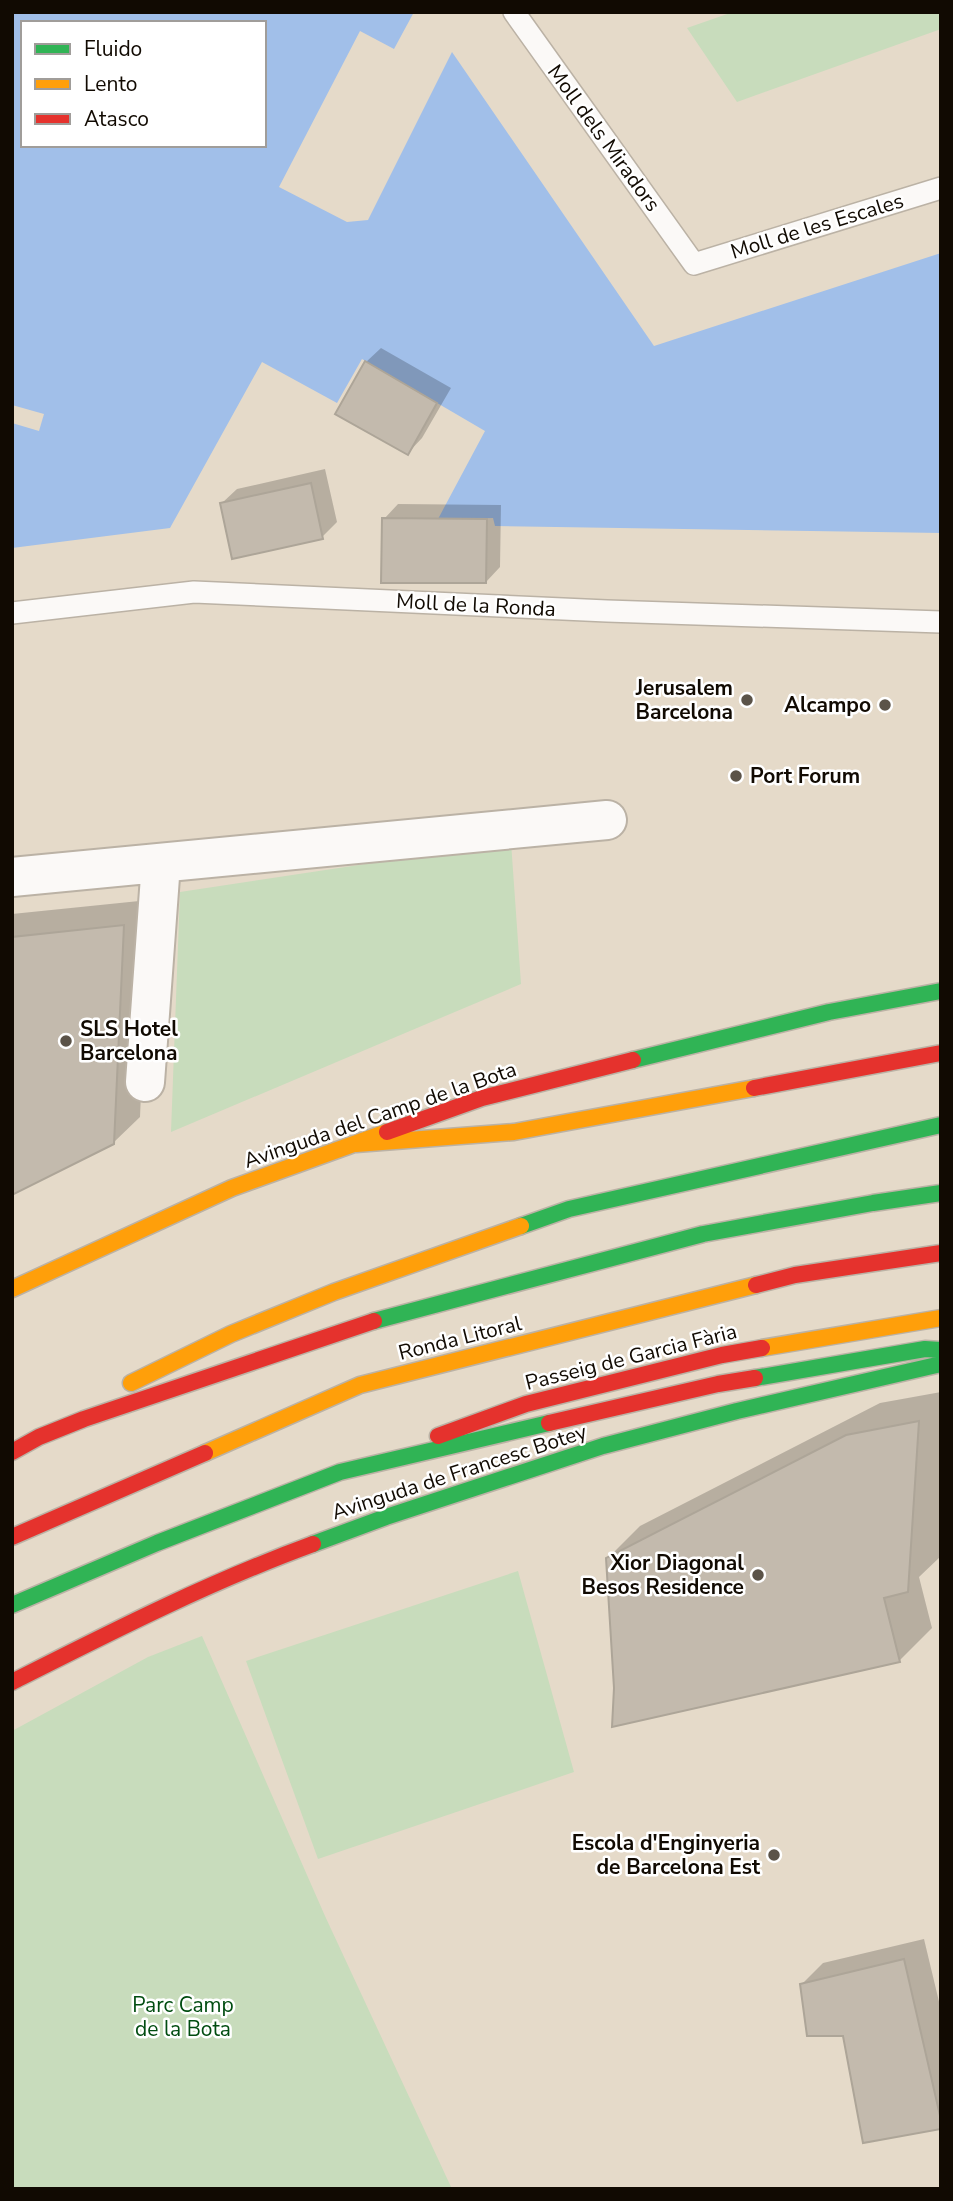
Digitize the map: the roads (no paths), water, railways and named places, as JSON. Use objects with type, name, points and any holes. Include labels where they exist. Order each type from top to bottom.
[{"type":"main road","name":"Avinguda del Camp de la Bota","points":[[12,1289],[232,1188],[482,1098],[829,1012],[941,991]]},
{"type":"main road","points":[[356,1144],[514,1132],[941,1053]]},
{"type":"main road","points":[[39,1437],[132,1382],[231,1334],[334,1292],[569,1209],[941,1125]]},
{"type":"main road","name":"Ronda Litoral","points":[[12,1452],[39,1437],[84,1419],[379,1319],[703,1234],[941,1193]]},
{"type":"main road","name":"Ronda Litoral","points":[[12,1536],[360,1385],[795,1275],[941,1253]]},
{"type":"main road","name":"Passeig de Garcia Fària","points":[[340,1472],[526,1404],[722,1355],[941,1318]]},
{"type":"main road","points":[[12,1605],[157,1543],[340,1472],[718,1384],[925,1349],[941,1350]]},
{"type":"main road","name":"Avinguda de Francesc Botey","points":[[12,1682],[165,1605],[274,1558],[386,1517],[603,1446],[941,1364]]},
{"type":"street","points":[[12,877],[607,820]]},
{"type":"street","points":[[145,1082],[161,863]]},
{"type":"lane","name":"Moll dels Miradors","points":[[514,12],[694,264]]},
{"type":"lane","name":"Moll de les Escales","points":[[694,264],[941,188]]},
{"type":"lane","name":"Moll de la Ronda","points":[[12,612],[194,592],[941,622]]},
{"type":"water","points":[[12,12],[414,12],[394,49],[360,31],[279,187],[347,222],[368,220],[452,52],[654,346],[941,253],[941,533],[495,526],[493,518],[438,519],[485,431],[362,359],[337,403],[262,362],[170,528],[12,548]]},
{"type":"place","name":"Jerusalem Barcelona","points":[[747,700]]},
{"type":"place","name":"Alcampo","points":[[885,705]]},
{"type":"place","name":"Port Forum","points":[[736,776]]},
{"type":"place","name":"SLS Hotel Barcelona","points":[[66,1041]]},
{"type":"place","name":"Xior Diagonal Besos Residence","points":[[758,1575]]},
{"type":"place","name":"Escola d'Enginyeria de Barcelona Est","points":[[774,1855]]},
{"type":"park label","name":"Parc Camp de la Bota","points":[[183,2017]]}]
